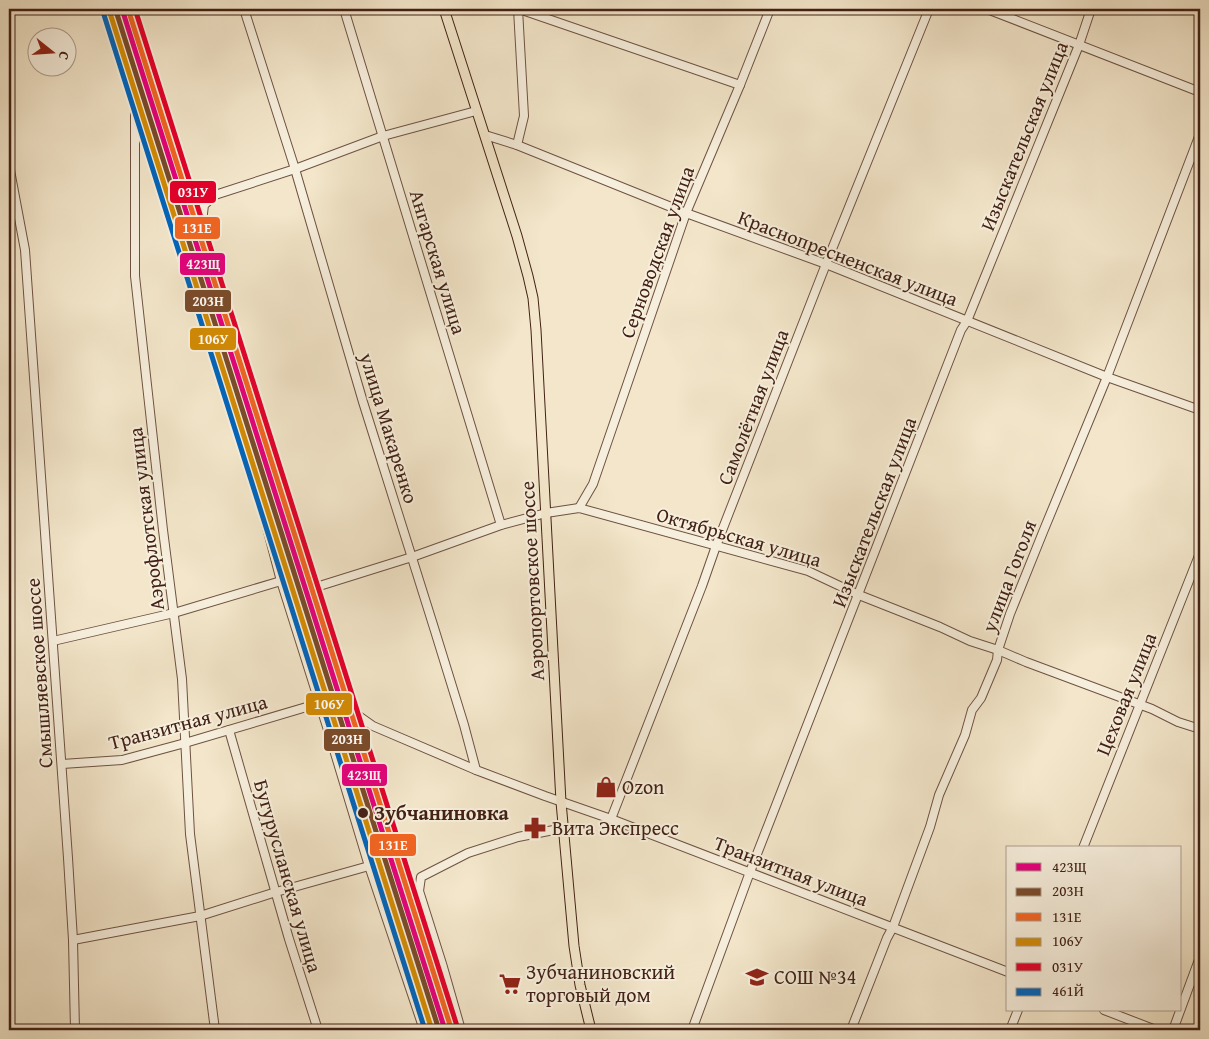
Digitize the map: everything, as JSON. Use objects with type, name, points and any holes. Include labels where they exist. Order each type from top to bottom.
[{"type":"main road","name":"Аэропортовское шоссе","points":[[444,9],[517,236],[533,298],[561,802],[574,946],[580,985],[591,1030]]},
{"type":"street","name":"Аэрофлотская улица","points":[[102,9],[109,20],[135,99],[135,276],[163,530],[182,679],[190,834],[215,1030]]},
{"type":"street","name":"улица Макаренко","points":[[244,9],[295,169],[363,402],[462,716],[476,770]]},
{"type":"street","name":"Ангарская улица","points":[[344,9],[501,525]]},
{"type":"street","points":[[517,145],[524,116],[518,9],[740,86]]},
{"type":"street","name":"Серноводская улица","points":[[579,508],[593,484],[686,213],[740,86],[770,9]]},
{"type":"street","name":"Самолётная улица","points":[[611,819],[826,264],[929,9]]},
{"type":"street","points":[[987,9],[1200,92]]},
{"type":"street","name":"Изыскательская улица","points":[[692,1030],[750,872],[961,330],[967,321],[1079,45],[1091,9]]},
{"type":"street","points":[[135,99],[249,459],[281,581],[369,866],[424,1030]]},
{"type":"street","points":[[476,111],[383,136],[295,169],[215,195],[204,205],[202,222],[205,239],[347,699],[356,714],[373,726],[476,770],[561,802]]},
{"type":"street","name":"улица Гоголя","points":[[851,1030],[893,927],[930,827],[939,795],[965,735],[972,710],[981,698],[997,660],[998,650],[1010,614],[1107,377],[1200,134]]},
{"type":"street","name":"Краснопресненская улица","points":[[485,135],[517,145],[686,213],[826,264],[1107,377],[1200,410]]},
{"type":"street","name":"Смышляевское шоссе","points":[[9,165],[25,250],[62,764],[73,940],[75,1030]]},
{"type":"street","name":"Октябрьская улица","points":[[314,588],[412,557],[501,525],[546,513],[579,508],[808,571],[859,595],[970,641],[1140,704],[1178,722],[1200,729]]},
{"type":"street","name":"Цеховая улица","points":[[1084,846],[1200,553]]},
{"type":"street","points":[[53,641],[174,614],[281,581]]},
{"type":"street","name":"Транзитная улица","points":[[62,764],[122,760],[185,744],[320,703]]},
{"type":"street","name":"Бугурусланская улица","points":[[229,730],[289,939],[318,1030]]},
{"type":"street","name":"Транзитная улица","points":[[561,802],[611,819],[1006,971]]},
{"type":"street","points":[[461,1030],[419,891],[422,877],[468,853],[518,837],[564,828]]},
{"type":"street","points":[[73,940],[200,916],[369,866]]},
{"type":"street","points":[[1182,1006],[1200,957]]},
{"type":"street","points":[[1010,1030],[1017,1012]]},
{"type":"street","points":[[1109,1012],[1156,1030]]},
{"type":"street","points":[[1173,1030],[1180,1012]]},
{"type":"transit line","name":"423Щ","points":[[122,9],[445,1030]]},
{"type":"transit line","name":"131Е","points":[[128,9],[451,1028]]},
{"type":"transit line","name":"031У","points":[[135,9],[457,1026]]},
{"type":"transit line","name":"203Н","points":[[116,11],[439,1030]]},
{"type":"transit line","name":"106У","points":[[110,13],[432,1030]]},
{"type":"transit line","name":"461Й","points":[[104,15],[425,1030]]},
{"type":"place","name":"Ozon","points":[[606,787]]},
{"type":"place","name":"Зубчаниновка","points":[[363,813]]},
{"type":"place","name":"Вита Экспресс","points":[[535,828]]},
{"type":"place","name":"СОШ №34","points":[[757,977]]},
{"type":"place","name":"Зубчаниновский торговый дом","points":[[510,984]]}]
